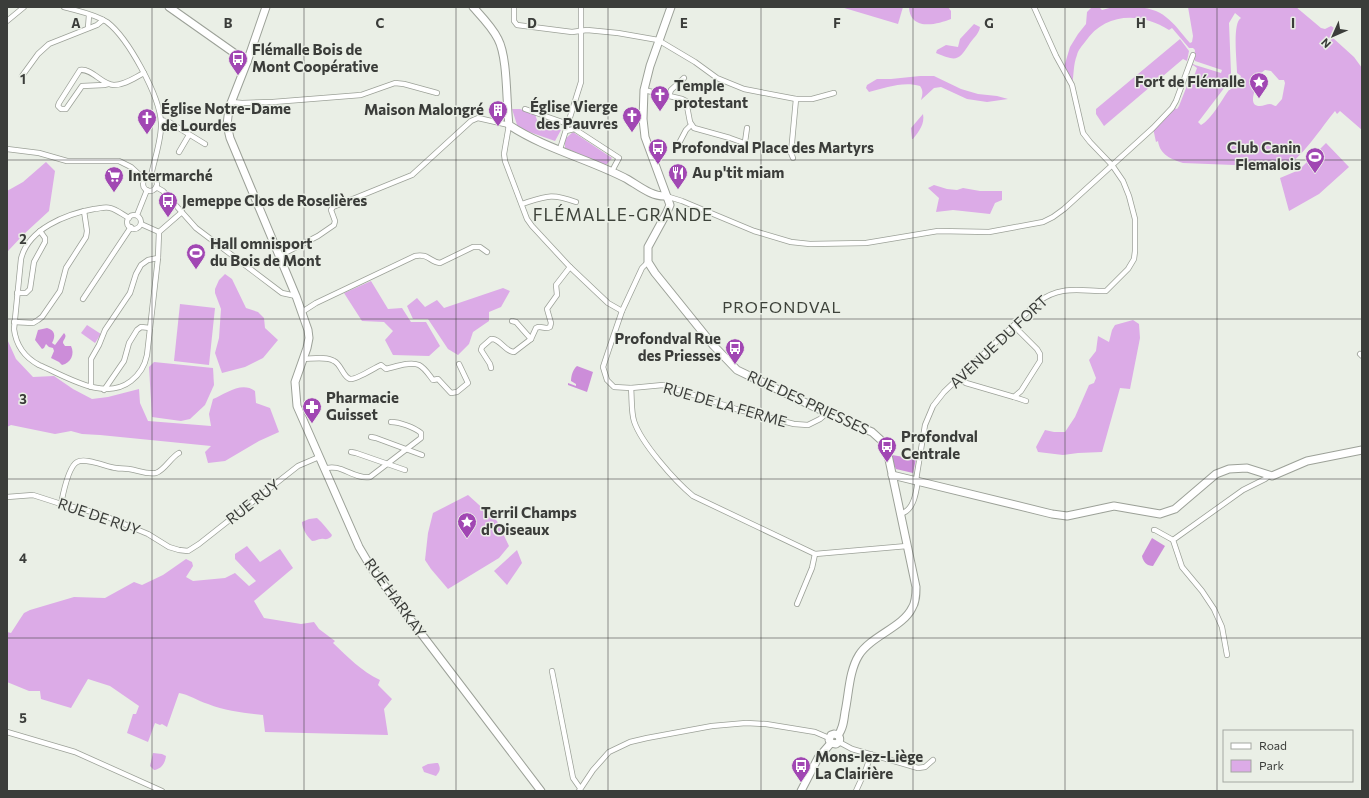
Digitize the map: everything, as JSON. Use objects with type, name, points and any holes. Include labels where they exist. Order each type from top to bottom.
[{"type":"street","points":[[7,20],[24,7]]},
{"type":"street","points":[[64,7],[103,20],[110,25],[121,37],[144,73],[161,120],[161,132],[151,176]]},
{"type":"street","points":[[170,7],[247,62]]},
{"type":"street","points":[[266,7],[231,102],[227,117],[229,134],[307,326],[309,338],[303,359],[330,359],[336,361],[350,379],[381,365],[386,369],[411,364],[418,365],[424,369],[433,380],[438,379],[451,393],[457,392],[468,383],[459,364]]},
{"type":"street","points":[[473,7],[493,31],[500,45],[505,68],[509,125],[504,154],[505,161],[527,219],[570,267],[608,304],[622,311]]},
{"type":"street","points":[[514,7],[514,21],[517,25],[572,32],[587,30],[618,33],[658,40],[720,79],[744,88],[796,100],[812,99],[834,93]]},
{"type":"street","points":[[560,149],[581,82],[581,7]]},
{"type":"street","points":[[648,262],[648,247],[670,205],[645,137],[643,119],[644,90],[658,40],[671,7]]},
{"type":"street","name":"AVENUE DU FORT","points":[[900,514],[905,513],[910,508],[917,480],[925,425],[933,406],[944,392],[1047,295],[1067,290],[1106,291],[1128,269],[1134,259],[1135,219],[1129,196],[1123,181],[1112,165],[1090,142],[1083,132],[1072,85],[1056,56],[1034,7]]},
{"type":"street","points":[[88,28],[89,15]]},
{"type":"street","points":[[22,76],[38,54],[46,46],[54,41],[97,25],[103,20]]},
{"type":"street","points":[[279,256],[318,236],[334,225],[335,221],[331,210],[332,207],[412,175],[471,121],[478,118],[509,125],[524,135],[612,171],[659,196],[666,196],[754,231],[792,242],[810,244],[866,243],[938,231],[989,232],[1043,222],[1064,209],[1153,128],[1172,108],[1193,55]]},
{"type":"street","points":[[108,84],[104,86],[82,86],[66,109],[61,109],[58,106],[80,70],[87,70],[108,84],[115,85],[124,83],[144,73]]},
{"type":"street","points":[[669,96],[670,92],[684,78]]},
{"type":"street","points":[[231,102],[273,102],[361,95],[395,83],[437,93]]},
{"type":"street","points":[[644,90],[686,101],[691,125],[696,130],[744,143]]},
{"type":"street","points":[[794,158],[791,153],[796,100]]},
{"type":"street","points":[[525,109],[568,124]]},
{"type":"street","points":[[161,120],[169,122],[205,144]]},
{"type":"street","points":[[677,147],[686,130],[691,125]]},
{"type":"street","points":[[744,149],[747,128]]},
{"type":"street","points":[[566,131],[576,130],[619,158],[612,171]]},
{"type":"street","points":[[179,152],[189,135]]},
{"type":"street","points":[[7,149],[39,153],[67,161],[119,161],[131,166],[144,179]]},
{"type":"street","points":[[144,179],[151,176]]},
{"type":"street","points":[[151,176],[155,178],[157,182],[156,187]]},
{"type":"street","points":[[144,179],[143,185],[147,190]]},
{"type":"street","points":[[156,187],[163,191],[196,228],[282,293],[296,296]]},
{"type":"street","points":[[147,190],[154,189],[156,187]]},
{"type":"street","points":[[137,215],[147,190]]},
{"type":"street","points":[[522,204],[547,196],[556,196],[576,202]]},
{"type":"street","points":[[129,218],[110,208],[84,211],[61,219],[40,231],[30,240],[21,259],[14,333],[22,352],[30,360],[91,387],[104,390],[114,389],[125,385],[139,373],[146,358],[158,258],[159,232],[182,212]]},
{"type":"street","points":[[14,322],[30,323],[38,320],[60,291],[66,268],[86,237],[87,231],[84,211]]},
{"type":"street","points":[[131,227],[128,224],[129,218],[133,215],[137,215]]},
{"type":"street","points":[[137,215],[140,218],[141,224]]},
{"type":"street","points":[[141,224],[159,232]]},
{"type":"street","points":[[131,227],[136,228],[141,224]]},
{"type":"street","points":[[83,298],[131,227]]},
{"type":"street","points":[[17,292],[25,293],[30,289],[34,262],[45,242],[45,238],[40,231]]},
{"type":"street","points":[[302,312],[316,303],[415,256],[426,256],[435,262],[440,263],[473,247],[480,247],[487,252]]},
{"type":"street","points":[[91,387],[91,359],[105,330],[130,293],[136,274],[141,265],[148,260],[158,258]]},
{"type":"street","name":"RUE DE LA FERME","points":[[648,262],[642,268],[622,311],[603,367],[607,380],[614,386],[631,388],[662,385],[736,409],[794,424],[808,425],[820,420],[827,413]]},
{"type":"street","name":"RUE DES PRIESSES","points":[[648,262],[684,309],[734,367],[752,378],[872,432],[882,441],[887,450],[916,587],[915,598],[912,609],[903,619],[866,646],[859,655],[853,668],[839,739]]},
{"type":"street","points":[[491,368],[481,350],[491,339],[496,340],[512,353],[531,339],[534,329],[540,326],[547,328],[551,326],[547,309],[557,295],[556,285],[570,267]]},
{"type":"street","points":[[512,321],[516,322],[531,339]]},
{"type":"street","points":[[1014,326],[1037,349],[1040,354],[1040,361],[1021,391],[1014,397]]},
{"type":"street","points":[[104,390],[124,361],[129,343],[137,330],[141,327],[150,328]]},
{"type":"street","name":"RUE HARKAY","points":[[303,359],[295,382],[297,406],[359,547],[372,569],[541,791]]},
{"type":"street","points":[[958,379],[966,383],[1026,401]]},
{"type":"street","points":[[631,388],[634,421],[642,439],[682,486],[693,496],[815,554],[907,546]]},
{"type":"street","points":[[324,469],[333,467],[367,478],[374,475],[420,440],[420,433],[418,430],[396,422],[391,422]]},
{"type":"street","points":[[371,438],[376,438],[422,454]]},
{"type":"street","points":[[1173,540],[1243,490],[1269,476],[1307,461],[1362,450]]},
{"type":"street","points":[[351,452],[405,470]]},
{"type":"street","points":[[61,504],[66,481],[74,465],[79,461],[149,474],[162,470],[179,453]]},
{"type":"street","name":"RUE RUY","points":[[188,550],[199,544],[298,466],[319,457]]},
{"type":"street","points":[[892,475],[1052,514],[1067,516],[1114,506],[1160,514],[1175,509],[1216,474],[1229,469],[1247,468],[1269,476]]},
{"type":"street","name":"RUE DE RUY","points":[[7,497],[33,495],[100,514],[148,534],[169,547],[180,550],[188,550]]},
{"type":"street","points":[[1154,530],[1173,540],[1182,567],[1202,591],[1214,609],[1222,627],[1227,655]]},
{"type":"street","points":[[797,604],[812,568],[815,554]]},
{"type":"street","points":[[552,672],[573,778],[579,789],[592,770],[610,752],[630,742],[647,738],[712,726],[746,723],[766,724],[815,732],[830,740]]},
{"type":"street","points":[[7,732],[75,752],[162,791]]},
{"type":"street","points":[[801,791],[818,758],[834,734],[852,749],[918,768],[925,768],[933,760]]},
{"type":"street","points":[[856,791],[866,769],[870,754]]},
{"type":"green space","points":[[841,7],[903,7],[898,24]]},
{"type":"green space","points":[[909,7],[948,7],[951,11],[951,19],[931,24],[919,23],[910,15]]},
{"type":"green space","points":[[1092,7],[1099,7],[1102,10],[1113,7],[1128,7],[1152,10],[1160,13],[1172,22],[1190,43],[1192,42],[1193,36],[1188,7],[1296,7],[1321,28],[1325,29],[1331,26],[1334,28],[1331,35],[1333,38],[1354,57],[1362,68],[1362,130],[1340,111],[1337,114],[1335,111],[1296,159],[1283,167],[1183,163],[1174,160],[1161,150],[1158,141],[1156,142],[1153,128],[1172,108],[1190,62],[1221,73],[1222,70],[1195,61],[1195,50],[1193,48],[1189,48],[1172,28],[1169,30],[1147,20],[1124,18],[1113,20],[1103,25],[1093,32],[1081,47],[1078,51],[1074,66],[1072,85],[1064,67],[1070,47],[1086,24],[1087,12]],"holes":[[[1235,13],[1241,18],[1238,21],[1236,35],[1237,73],[1241,76],[1238,85],[1233,86],[1229,90],[1213,114],[1201,125],[1198,122],[1228,83],[1231,73],[1229,23]],[[1193,65],[1197,68],[1193,79],[1190,78],[1179,106],[1177,109],[1174,108]],[[1265,70],[1271,71],[1279,80],[1284,80],[1285,83],[1282,99],[1276,106],[1270,104],[1257,106],[1253,103],[1255,90],[1251,89],[1254,81],[1258,82],[1261,73]]]},
{"type":"green space","points":[[974,24],[980,27],[979,32],[959,57],[952,58],[936,53],[937,50],[946,45],[958,47],[960,39]]},
{"type":"green space","points":[[1180,39],[1189,51],[1187,61],[1183,59],[1104,126],[1096,114],[1096,109]]},
{"type":"green space","points":[[934,76],[961,89],[978,94],[1008,99],[987,102],[967,99],[941,87],[934,88],[921,100],[922,89],[920,86],[907,84],[869,92],[866,88],[867,85],[877,79]]},
{"type":"green space","points":[[512,109],[520,109],[535,114],[538,123],[561,130],[555,141],[518,128]]},
{"type":"green space","points":[[923,114],[921,127],[912,139],[911,128]]},
{"type":"green space","points":[[573,132],[612,158],[606,165],[565,148],[565,139]]},
{"type":"green space","name":"Club Canin Flemalois","points":[[1326,143],[1349,167],[1319,194],[1289,211],[1280,178],[1299,170]]},
{"type":"green space","points":[[46,162],[55,171],[49,211],[8,251],[7,262],[7,191],[23,182]]},
{"type":"green space","points":[[934,185],[957,190],[963,188],[980,191],[1002,191],[1002,200],[995,203],[990,214],[953,210],[936,212],[939,198],[928,188]]},
{"type":"green space","points":[[225,274],[232,279],[246,308],[258,312],[264,318],[265,328],[278,340],[263,358],[245,367],[222,373],[215,353],[219,338],[221,309],[215,289],[219,280]]},
{"type":"green space","points":[[371,281],[388,309],[402,308],[411,322],[426,322],[440,346],[429,356],[393,355],[385,340],[393,331],[384,322],[362,321],[344,293]]},
{"type":"green space","points":[[503,288],[510,291],[501,307],[489,312],[489,321],[473,332],[469,344],[458,355],[448,349],[428,319],[413,319],[407,306],[417,298],[425,307],[437,300],[444,308]]},
{"type":"green space","points":[[180,304],[215,308],[209,365],[174,361]]},
{"type":"green space","points":[[1133,320],[1139,324],[1140,338],[1130,389],[1120,388],[1102,452],[1063,455],[1038,452],[1036,447],[1045,430],[1065,432],[1075,417],[1089,385],[1094,383],[1096,378],[1089,360],[1096,351],[1098,336],[1109,342],[1115,325]]},
{"type":"green space","points":[[87,325],[101,334],[95,343],[81,333]]},
{"type":"green space","points":[[7,339],[16,359],[33,377],[54,376],[73,389],[92,399],[108,397],[139,389],[140,403],[148,421],[211,426],[209,414],[213,399],[234,389],[244,387],[250,388],[255,391],[256,403],[270,408],[279,432],[259,441],[225,461],[208,463],[205,452],[211,446],[82,434],[71,431],[55,434],[11,425],[7,427]]},
{"type":"green space","points":[[154,362],[213,368],[214,385],[205,405],[190,419],[181,421],[152,417],[149,367]]},
{"type":"green space","name":"Terril Champs d'Oiseaux","points":[[468,495],[497,521],[509,546],[499,558],[448,589],[425,560],[428,533],[433,513]]},
{"type":"green space","points":[[317,518],[332,535],[331,537],[312,541],[307,535],[302,522]]},
{"type":"green space","points":[[247,546],[260,562],[280,549],[293,568],[254,601],[264,618],[301,624],[314,622],[319,629],[335,641],[333,643],[355,663],[380,680],[378,685],[392,699],[384,709],[388,735],[265,732],[263,715],[222,708],[204,703],[179,693],[167,727],[162,724],[160,725],[155,723],[148,742],[127,733],[133,714],[136,714],[139,706],[110,686],[88,679],[71,708],[41,699],[40,691],[29,691],[7,682],[7,632],[11,633],[24,613],[74,597],[105,598],[134,582],[142,585],[163,575],[186,559],[192,562],[193,566],[186,577],[193,581],[225,578],[235,573],[249,586],[256,581],[235,559],[235,554]]},
{"type":"green space","points":[[517,550],[522,563],[507,585],[494,571]]},
{"type":"green space","points":[[153,753],[166,756],[165,761],[159,769],[154,770],[150,766]]},
{"type":"green space","points":[[438,763],[440,768],[436,776],[424,772],[422,767],[428,764]]},
{"type":"shaded area","points":[[47,328],[52,330],[54,334],[52,343],[55,345],[64,333],[65,337],[63,343],[65,346],[71,346],[73,352],[71,358],[65,364],[62,365],[51,358],[54,351],[53,348],[46,344],[42,349],[35,340],[38,330]]},
{"type":"shaded area","points":[[577,366],[593,372],[587,392],[568,385],[568,383],[576,386],[571,379],[573,371]]},
{"type":"shaded area","points":[[892,455],[916,459],[913,473],[896,469]]},
{"type":"shaded area","points":[[1152,538],[1165,546],[1153,566],[1146,563],[1142,556]]},
{"type":"place","name":"Flémalle Bois de Mont Coopérative","points":[[238,76]]},
{"type":"place","name":"Fort de Flémalle","points":[[1259,99]]},
{"type":"place","name":"Temple protestant","points":[[660,112]]},
{"type":"place","name":"Maison Malongré","points":[[498,127]]},
{"type":"place","name":"Église Vierge des Pauvres","points":[[632,133]]},
{"type":"place","name":"Église Notre-Dame de Lourdes","points":[[147,135]]},
{"type":"place","name":"Profondval Place des Martyrs","points":[[658,165]]},
{"type":"place","name":"Club Canin Flemalois","points":[[1315,174]]},
{"type":"place","name":"Au p'tit miam","points":[[678,190]]},
{"type":"place","name":"Intermarché","points":[[114,193]]},
{"type":"place","name":"Jemeppe Clos de Roselières","points":[[168,218]]},
{"type":"place","name":"Hall omnisport du Bois de Mont","points":[[196,270]]},
{"type":"place","name":"Profondval Rue des Priesses","points":[[735,365]]},
{"type":"place","name":"Pharmacie Guisset","points":[[312,424]]},
{"type":"place","name":"Profondval Centrale","points":[[887,463]]},
{"type":"place","name":"Terril Champs d'Oiseaux","points":[[467,539]]},
{"type":"place","name":"Mons-lez-Liège La Clairière","points":[[801,783]]},
{"type":"district","name":"FLÉMALLE-GRANDE","points":[[623,215]]},
{"type":"district","name":"PROFONDVAL","points":[[782,307]]}]
